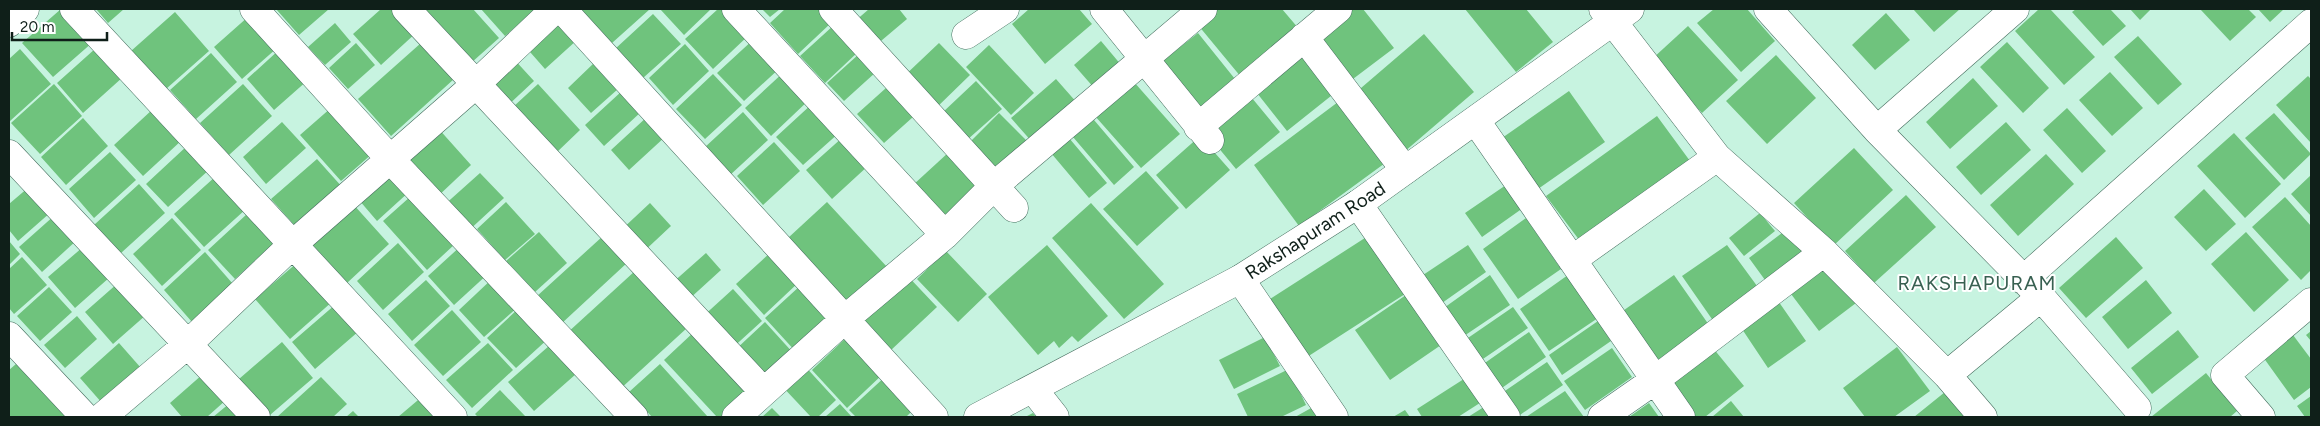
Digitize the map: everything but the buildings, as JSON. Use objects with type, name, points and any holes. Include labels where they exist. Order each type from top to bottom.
[{"type":"street","points":[[74,9],[453,417]]},
{"type":"street","points":[[254,9],[391,160],[634,417]]},
{"type":"street","points":[[406,9],[763,391]]},
{"type":"street","points":[[102,417],[188,344],[292,245],[476,84],[554,9]]},
{"type":"street","points":[[562,9],[934,417]]},
{"type":"street","points":[[736,9],[945,235]]},
{"type":"street","points":[[833,9],[1014,208]]},
{"type":"street","points":[[966,35],[1005,9]]},
{"type":"street","points":[[1104,9],[1204,133],[1304,37],[1338,9]]},
{"type":"street","points":[[736,417],[845,319],[945,235],[995,185],[1203,9]]},
{"type":"street","points":[[1768,9],[1877,130],[2032,289],[2137,408]]},
{"type":"street","points":[[1877,130],[2014,9]]},
{"type":"street","points":[[1615,13],[1717,157],[1824,252],[1947,375],[1983,417]]},
{"type":"street","name":"Rakshapuram Road","points":[[978,417],[1240,279],[1358,204],[1476,121],[1615,13]]},
{"type":"street","points":[[1947,375],[2032,289],[2311,23]]},
{"type":"street","points":[[1304,37],[1406,170]]},
{"type":"street","points":[[1476,121],[1681,417]]},
{"type":"street","points":[[9,154],[256,417]]},
{"type":"street","points":[[1572,260],[1717,157]]},
{"type":"street","points":[[1358,204],[1506,417]]},
{"type":"street","points":[[1602,417],[1655,380],[1824,252]]},
{"type":"street","points":[[1240,279],[1334,417]]},
{"type":"street","points":[[2261,417],[2225,375],[2311,302]]},
{"type":"street","points":[[9,336],[85,417]]},
{"type":"street","points":[[1033,389],[1055,417]]},
{"type":"district","name":"RAKSHAPURAM","points":[[1977,283]]}]
